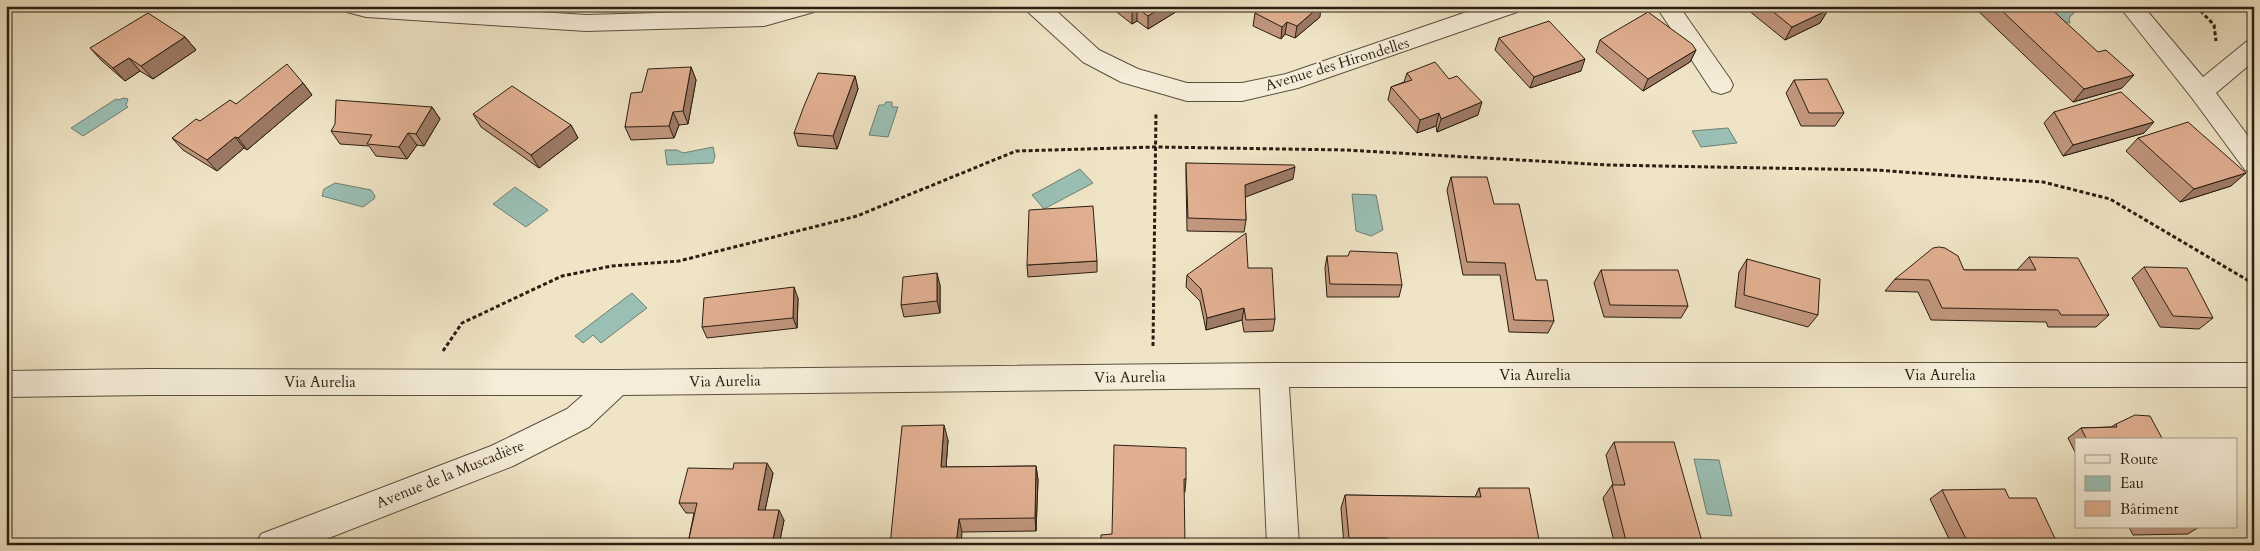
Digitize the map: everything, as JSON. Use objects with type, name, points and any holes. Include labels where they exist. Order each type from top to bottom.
[{"type":"street","points":[[356,6],[366,9],[586,23],[764,18],[806,6]]},
{"type":"street","name":"Avenue des Hirondelles","points":[[1036,6],[1091,56],[1130,76],[1187,92],[1242,92],[1265,88],[1298,79],[1509,6]]},
{"type":"street","points":[[1667,6],[1721,85]]},
{"type":"street","points":[[2130,6],[2201,92],[2254,163]]},
{"type":"street","points":[[2201,92],[2254,48]]},
{"type":"street","name":"Via Aurelia","points":[[6,384],[148,382],[617,383],[1274,375],[2254,374]]},
{"type":"street","points":[[1274,375],[1282,545]]},
{"type":"street","name":"Avenue de la Muscadière","points":[[272,545],[502,456],[578,418],[617,383]]},
{"type":"path","points":[[2196,6],[2214,25],[2216,39],[2226,70]]},
{"type":"path","points":[[1152,377],[1157,85]]},
{"type":"path","points":[[421,382],[462,323],[562,276],[612,266],[679,260],[857,216],[1016,152],[1156,147],[1346,150],[1607,165],[1875,170],[2042,182],[2110,199],[2254,284]]},
{"type":"water","points":[[2042,6],[2068,6],[2075,12],[2069,18],[2070,23],[2058,21]]},
{"type":"water","points":[[116,99],[128,99],[126,105],[128,107],[83,136],[71,128]]},
{"type":"water","points":[[886,102],[892,102],[892,107],[898,107],[888,137],[869,135],[879,105],[884,105]]},
{"type":"water","points":[[1728,128],[1737,143],[1701,147],[1692,131]]},
{"type":"water","points":[[713,147],[715,156],[713,163],[667,165],[665,150],[677,150],[683,153]]},
{"type":"water","points":[[1080,169],[1093,183],[1044,209],[1032,195]]},
{"type":"water","points":[[335,183],[371,190],[375,196],[374,199],[363,207],[322,196],[324,189]]},
{"type":"water","points":[[515,187],[548,210],[526,227],[493,204]]},
{"type":"water","points":[[1352,194],[1376,195],[1383,230],[1371,236],[1356,231]]},
{"type":"water","points":[[632,293],[647,308],[601,343],[593,335],[583,343],[575,336]]},
{"type":"water","points":[[1694,459],[1719,460],[1732,516],[1707,514]]},
{"type":"building","points":[[1126,6],[1164,6],[1148,16],[1137,8],[1132,11]]},
{"type":"building","points":[[1262,6],[1320,6],[1297,26],[1287,22],[1282,27],[1255,13]]},
{"type":"building","points":[[1766,6],[1823,6],[1828,10],[1792,27]]},
{"type":"building","points":[[1997,6],[2048,6],[2098,52],[2106,50],[2134,75],[2084,89]]},
{"type":"building","points":[[1648,12],[1692,44],[1696,50],[1648,79],[1600,40]]},
{"type":"building","points":[[148,13],[185,37],[141,66],[129,58],[113,68],[90,48]]},
{"type":"building","points":[[1549,21],[1585,59],[1534,77],[1499,38]]},
{"type":"building","points":[[1435,62],[1449,79],[1457,76],[1482,102],[1441,119],[1439,113],[1420,120],[1391,87],[1412,80],[1407,73]]},
{"type":"building","points":[[287,64],[303,83],[238,138],[235,137],[207,160],[172,138],[196,119],[200,121],[230,100],[236,104]]},
{"type":"building","points":[[691,67],[683,111],[673,112],[669,126],[625,127],[631,93],[642,92],[648,69]]},
{"type":"building","points":[[818,73],[855,76],[833,136],[794,133]]},
{"type":"building","points":[[1827,79],[1844,113],[1809,113],[1794,80]]},
{"type":"building","points":[[512,86],[571,125],[531,155],[473,114]]},
{"type":"building","points":[[2121,92],[2154,122],[2073,145],[2054,112]]},
{"type":"building","points":[[336,100],[432,107],[416,134],[408,133],[399,147],[367,144],[372,135],[331,131],[335,124]]},
{"type":"building","points":[[2188,122],[2246,173],[2194,189],[2138,138]]},
{"type":"building","points":[[1186,163],[1294,165],[1295,167],[1245,185],[1246,220],[1188,218]]},
{"type":"building","points":[[1451,177],[1487,177],[1494,204],[1519,204],[1536,280],[1547,280],[1554,321],[1514,320],[1505,263],[1467,262]]},
{"type":"building","points":[[1093,206],[1097,261],[1027,265],[1029,210]]},
{"type":"building","points":[[1246,233],[1248,268],[1272,268],[1275,319],[1246,320],[1244,308],[1207,318],[1201,289],[1187,275]]},
{"type":"building","points":[[1933,248],[1945,248],[1958,256],[1964,270],[2036,270],[2029,257],[2078,258],[2109,315],[2061,315],[2058,310],[1942,308],[1929,280],[1895,279]]},
{"type":"building","points":[[1350,251],[1397,253],[1402,285],[1330,284],[1327,256],[1348,256]]},
{"type":"building","points":[[1747,259],[1820,279],[1818,315],[1744,295]]},
{"type":"building","points":[[2144,267],[2187,268],[2213,318],[2173,316]]},
{"type":"building","points":[[1601,270],[1678,270],[1688,306],[1610,305]]},
{"type":"building","points":[[937,273],[937,301],[901,305],[903,277]]},
{"type":"building","points":[[794,287],[793,318],[702,327],[704,298]]},
{"type":"building","points":[[2135,415],[2150,416],[2162,438],[2086,438],[2081,428],[2117,427],[2116,424]]},
{"type":"building","points":[[944,425],[941,467],[1036,466],[1035,518],[959,519],[956,545],[890,545],[902,426]]},
{"type":"building","points":[[1614,442],[1674,442],[1703,545],[1627,545],[1612,485],[1625,485]]},
{"type":"building","points":[[1114,445],[1186,448],[1186,479],[1184,479],[1185,545],[1101,545],[1101,535],[1112,534]]},
{"type":"building","points":[[734,463],[767,463],[758,510],[779,510],[772,544],[688,543],[697,503],[679,503],[688,468],[733,469]]},
{"type":"building","points":[[1479,488],[1529,488],[1540,545],[1389,545],[1387,538],[1349,538],[1345,495],[1481,497]]},
{"type":"building","points":[[2005,489],[2009,498],[2036,498],[2058,545],[1969,545],[1942,490]]},
{"type":"building","points":[[1859,542],[1861,545],[1805,545],[1805,544]]}]
